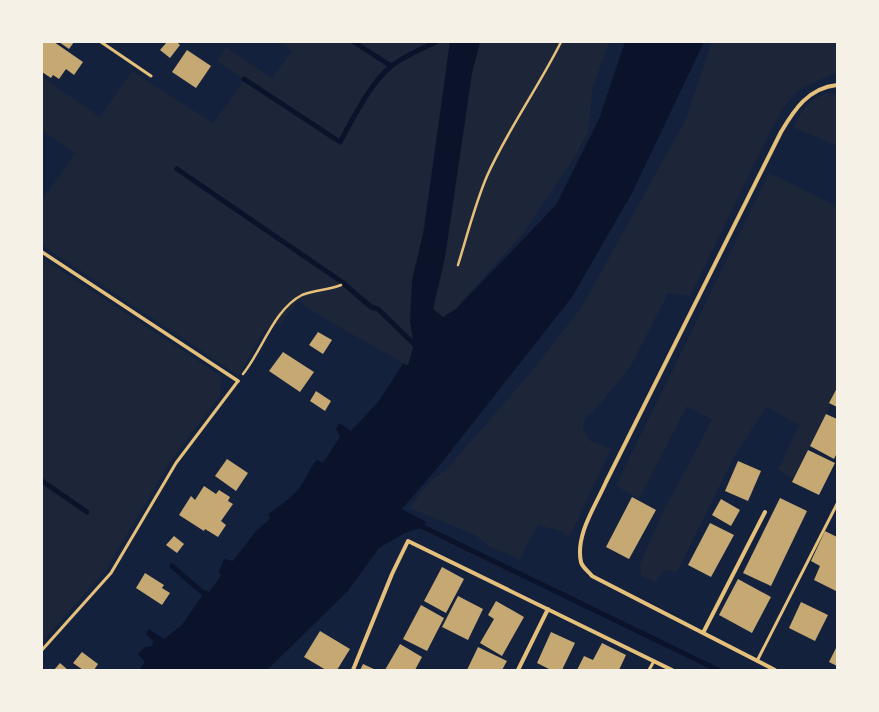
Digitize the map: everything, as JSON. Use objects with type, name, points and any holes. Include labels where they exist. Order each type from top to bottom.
[{"type":"street","points":[[775,670],[592,576],[581,563],[580,550],[583,534],[606,482],[781,132],[796,108],[809,95],[837,85]]},
{"type":"street","points":[[42,252],[238,381]]},
{"type":"street","points":[[703,633],[765,512]]},
{"type":"street","points":[[353,670],[392,574],[408,541],[672,670]]},
{"type":"street","points":[[518,670],[548,609]]},
{"type":"lane","points":[[101,42],[151,76]]},
{"type":"lane","points":[[42,650],[111,573],[176,463],[238,381]]},
{"type":"lane","points":[[757,661],[837,504]]},
{"type":"lane","points":[[649,670],[654,661]]},
{"type":"path","points":[[458,265],[487,176],[515,120],[561,42]]},
{"type":"path","points":[[238,381],[282,313],[291,303],[302,296],[341,285]]},
{"type":"shaded area","points":[[281,42],[450,42],[410,321],[414,345],[408,366],[322,317],[298,301],[281,324],[273,324],[262,335],[238,375],[42,245],[42,200],[75,154],[42,130],[42,77],[100,117],[132,71],[213,123],[245,80],[217,61],[226,47],[272,78],[292,51]]},
{"type":"shaded area","points":[[450,42],[480,42],[472,73],[445,257],[433,309],[443,317],[455,310],[556,205],[599,119],[625,42],[704,42],[632,193],[572,297],[439,466],[402,509],[426,522],[423,527],[405,533],[379,548],[347,592],[267,670],[139,670],[145,662],[138,654],[145,647],[152,646],[153,641],[146,634],[149,629],[164,639],[182,625],[206,590],[209,592],[221,576],[219,571],[224,559],[233,561],[256,531],[270,519],[268,514],[295,493],[317,460],[323,463],[340,437],[336,429],[339,423],[351,431],[378,402],[403,364],[408,365],[414,345],[410,321],[412,280],[424,230]]},
{"type":"shaded area","points":[[480,42],[609,42],[593,88],[588,132],[576,155],[522,235],[455,309],[443,317],[433,309],[445,257],[472,73]]},
{"type":"shaded area","points":[[712,42],[837,42],[837,73],[806,86],[793,96],[787,103],[774,124],[690,296],[668,293],[631,366],[593,412],[586,416],[582,428],[590,441],[611,448],[571,534],[568,536],[560,531],[538,525],[524,550],[521,560],[489,546],[475,535],[410,507],[430,482],[445,471],[527,377],[581,308],[685,121]]},
{"type":"shaded area","points":[[827,93],[837,94],[837,146],[793,127],[803,110],[810,102]]},
{"type":"shaded area","points":[[769,173],[837,206],[837,392],[793,478],[778,470],[799,425],[766,407],[734,457],[677,572],[666,570],[655,582],[641,576],[640,564],[663,512],[712,420],[687,406],[639,499],[616,486]]},
{"type":"shaded area","points":[[42,258],[221,376],[220,396],[172,459],[106,570],[42,642]]},
{"type":"building","points":[[42,42],[54,42],[83,62],[74,75],[66,69],[59,79],[53,75],[51,78],[42,72]]},
{"type":"building","points":[[59,42],[74,42],[69,49]]},
{"type":"building","points":[[167,42],[177,42],[180,45],[170,58],[160,50]]},
{"type":"building","points":[[187,50],[211,66],[196,88],[172,72]]},
{"type":"building","points":[[318,332],[332,340],[323,354],[309,345]]},
{"type":"building","points":[[283,352],[314,372],[300,392],[269,371]]},
{"type":"building","points":[[837,388],[837,407],[829,403]]},
{"type":"building","points":[[316,391],[331,401],[325,411],[310,401]]},
{"type":"building","points":[[826,414],[837,419],[837,453],[834,459],[810,446]]},
{"type":"building","points":[[808,450],[835,463],[819,495],[792,482]]},
{"type":"building","points":[[227,459],[248,473],[236,491],[215,476]]},
{"type":"building","points":[[738,461],[761,471],[748,501],[725,491]]},
{"type":"building","points":[[204,486],[216,494],[219,490],[230,497],[228,501],[233,504],[221,521],[226,525],[218,537],[205,529],[204,531],[179,515],[191,496],[195,500]]},
{"type":"building","points":[[632,497],[656,510],[629,559],[606,547]]},
{"type":"building","points":[[780,498],[807,511],[771,586],[743,573]]},
{"type":"building","points":[[721,499],[740,510],[731,526],[712,515]]},
{"type":"building","points":[[710,523],[734,535],[711,577],[688,565]]},
{"type":"building","points":[[825,531],[837,537],[836,591],[814,580],[820,566],[811,561]]},
{"type":"building","points":[[174,536],[184,544],[177,553],[166,545]]},
{"type":"building","points":[[442,567],[464,579],[446,613],[424,601]]},
{"type":"building","points":[[145,573],[164,585],[162,588],[170,593],[162,605],[136,588]]},
{"type":"building","points":[[738,579],[771,597],[752,633],[719,615]]},
{"type":"building","points":[[458,596],[483,609],[468,640],[442,627]]},
{"type":"building","points":[[496,601],[524,617],[502,656],[480,643],[494,619],[488,615]]},
{"type":"building","points":[[801,602],[828,615],[815,641],[789,628]]},
{"type":"building","points":[[421,605],[444,618],[427,651],[403,639]]},
{"type":"building","points":[[320,631],[350,649],[337,670],[326,670],[304,657]]},
{"type":"building","points":[[551,632],[575,643],[562,670],[551,670],[537,663]]},
{"type":"building","points":[[602,643],[626,655],[619,670],[577,670],[584,656],[593,660]]},
{"type":"building","points":[[400,644],[422,657],[415,670],[385,670]]},
{"type":"building","points":[[837,646],[837,666],[829,662]]},
{"type":"building","points":[[478,647],[507,661],[502,670],[467,670]]},
{"type":"building","points":[[82,652],[98,664],[94,670],[83,670],[73,663]]},
{"type":"building","points":[[60,663],[68,670],[54,670]]},
{"type":"building","points":[[363,664],[376,670],[360,670]]},
{"type":"waterway","points":[[354,42],[391,66]]},
{"type":"waterway","points":[[244,79],[340,142],[368,93],[382,74],[400,60],[436,42]]},
{"type":"waterway","points":[[177,169],[342,282],[371,307],[378,309],[418,348]]},
{"type":"waterway","points":[[42,481],[87,512]]},
{"type":"waterway","points":[[417,524],[718,670]]},
{"type":"waterway","points":[[172,566],[209,598]]}]
